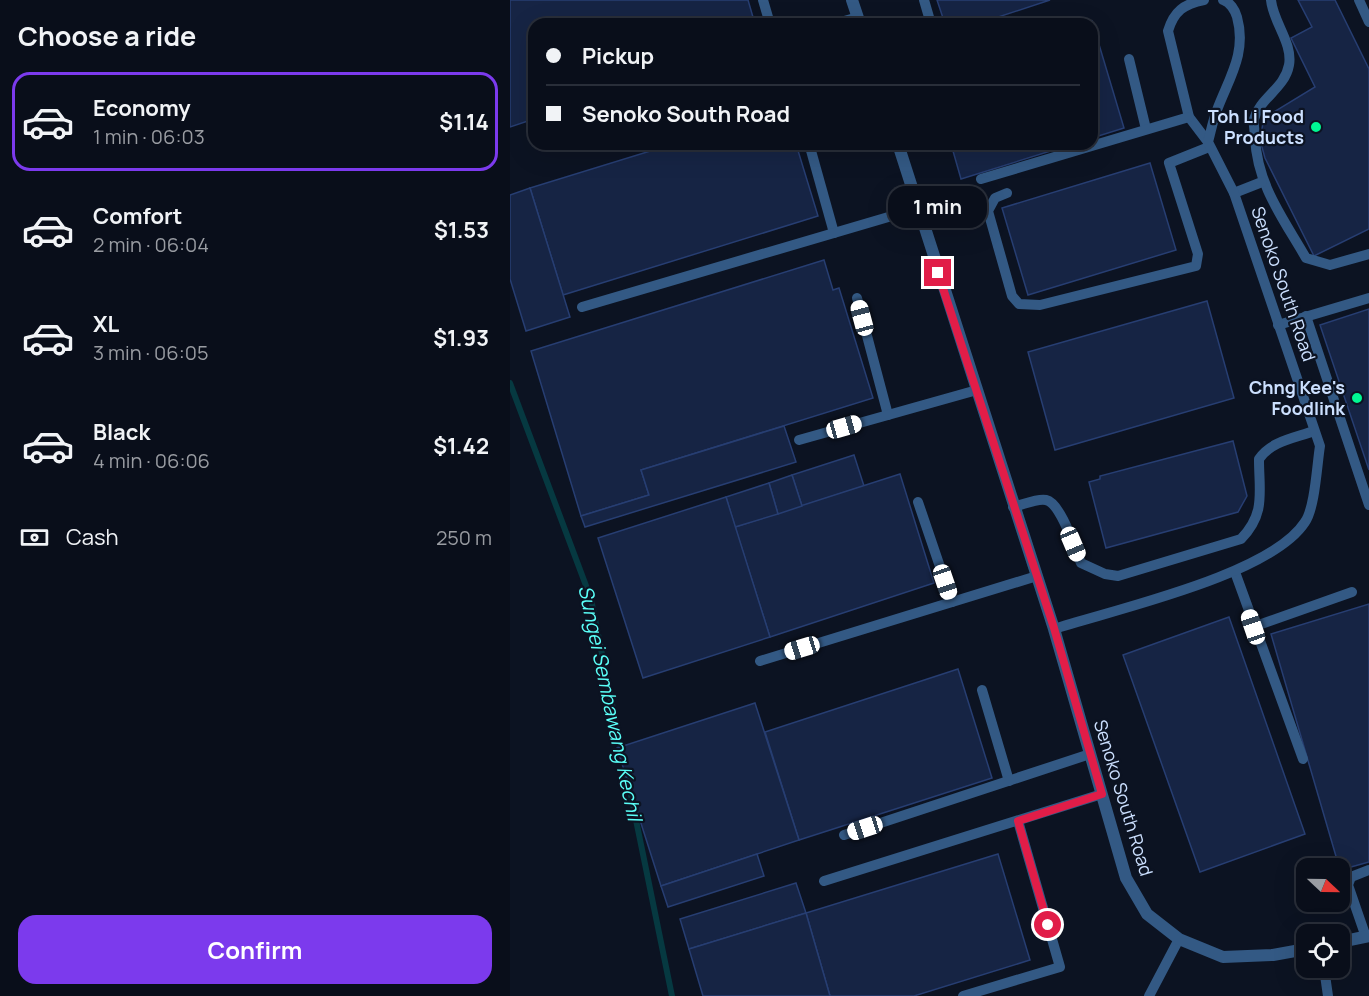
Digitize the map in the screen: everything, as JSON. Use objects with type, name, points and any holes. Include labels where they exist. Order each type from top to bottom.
[{"type":"street","points":[[852,0],[858,18]]},
{"type":"street","name":"Senoko South Road","points":[[900,150],[941,284],[1054,628],[1126,878],[1147,914],[1179,939],[1223,957],[1273,956],[1296,951]]},
{"type":"street","points":[[1350,940],[1367,937]]},
{"type":"lane","points":[[763,0],[768,18]]},
{"type":"lane","points":[[924,0],[929,18]]},
{"type":"lane","name":"Senoko South Road","points":[[1054,628],[1235,572],[1277,550],[1306,522],[1315,486],[1320,446],[1234,193],[1209,144],[1189,117],[1168,31],[1176,5],[1204,0]]},
{"type":"lane","points":[[1007,193],[995,198],[988,211],[1012,297],[1019,304],[1040,305],[1196,266],[1198,254],[1169,163],[1209,144],[1216,111],[1235,69],[1241,48],[1236,12],[1222,0]]},
{"type":"lane","points":[[1271,0],[1272,12],[1287,45],[1289,65],[1283,81],[1264,102],[1254,119],[1262,182],[1306,258],[1330,265],[1369,254]]},
{"type":"lane","points":[[1359,0],[1369,22]]},
{"type":"lane","points":[[1129,59],[1146,129]]},
{"type":"lane","points":[[1098,144],[1189,117]]},
{"type":"lane","points":[[811,150],[834,233]]},
{"type":"lane","points":[[981,179],[1077,150]]},
{"type":"lane","points":[[1234,193],[1262,182]]},
{"type":"lane","points":[[582,307],[919,208]]},
{"type":"lane","points":[[857,298],[888,415]]},
{"type":"lane","points":[[1278,325],[1369,298]]},
{"type":"lane","points":[[1306,316],[1369,505]]},
{"type":"lane","points":[[799,440],[977,390]]},
{"type":"lane","points":[[1013,507],[1043,500],[1050,501],[1058,508],[1081,562],[1105,574],[1118,576],[1241,539],[1254,526],[1259,512],[1259,459],[1263,452],[1270,446],[1314,431]]},
{"type":"lane","points":[[918,502],[952,603]]},
{"type":"lane","points":[[1235,572],[1253,627],[1303,759]]},
{"type":"lane","points":[[760,661],[1037,576]]},
{"type":"lane","points":[[1253,627],[1352,592]]},
{"type":"lane","points":[[982,690],[1009,781]]},
{"type":"lane","points":[[844,835],[1090,754]]},
{"type":"lane","points":[[825,881],[1102,794]]},
{"type":"lane","points":[[963,996],[1060,967],[1018,821]]},
{"type":"lane","points":[[1367,937],[1347,885],[1351,877],[1369,870]]},
{"type":"lane","points":[[1148,996],[1179,939]]},
{"type":"lane","points":[[1325,978],[1328,996]]},
{"type":"building","points":[[510,0],[748,0],[753,18],[528,18],[528,121],[510,127]]},
{"type":"building","points":[[937,0],[1050,0],[995,18],[943,18]]},
{"type":"building","name":"Toh Li Food Products","points":[[1298,0],[1335,0],[1369,69],[1369,229],[1314,256],[1265,158],[1260,140],[1263,123],[1269,115],[1315,87],[1291,38],[1312,27]]},
{"type":"building","points":[[1098,41],[1124,128],[1098,136]]},
{"type":"building","points":[[654,150],[798,150],[818,216],[563,295],[530,188]]},
{"type":"building","points":[[953,150],[1054,150],[961,179]]},
{"type":"building","points":[[1150,163],[1176,250],[1028,295],[1002,208]]},
{"type":"building","points":[[530,188],[570,317],[526,331],[510,279],[510,195]]},
{"type":"building","points":[[824,260],[833,290],[839,288],[873,398],[641,470],[649,495],[581,516],[531,351]]},
{"type":"building","points":[[1207,301],[1234,398],[1055,450],[1028,352]]},
{"type":"building","name":"Chng Kee's Foodlink","points":[[1369,309],[1369,470],[1320,325]]},
{"type":"building","points":[[784,426],[796,462],[585,527],[581,516],[649,495],[641,470]]},
{"type":"building","points":[[1233,441],[1247,496],[1238,512],[1106,548],[1089,482],[1100,479],[1100,476]]},
{"type":"building","points":[[854,455],[864,486],[802,506],[792,475]]},
{"type":"building","points":[[900,474],[934,583],[770,637],[735,527]]},
{"type":"building","points":[[792,475],[802,506],[778,514],[769,483]]},
{"type":"building","points":[[769,483],[778,514],[735,527],[726,497]]},
{"type":"building","points":[[726,497],[770,637],[643,678],[598,538]]},
{"type":"building","points":[[1369,604],[1369,862],[1350,867],[1350,858],[1336,858],[1271,634]]},
{"type":"building","points":[[1229,617],[1305,834],[1200,872],[1123,655]]},
{"type":"building","points":[[958,669],[992,778],[799,840],[765,732]]},
{"type":"building","points":[[755,703],[799,840],[661,886],[617,748]]},
{"type":"building","points":[[757,854],[764,876],[668,907],[661,886]]},
{"type":"building","points":[[998,854],[1030,960],[914,996],[830,996],[806,913]]},
{"type":"building","points":[[796,883],[806,913],[689,949],[680,919]]},
{"type":"building","points":[[806,913],[830,996],[703,996],[689,949]]},
{"type":"waterway","name":"Sungei Sembawang Kechil","points":[[510,383],[591,599],[622,754]]},
{"type":"waterway","name":"Sungei Sembawang Kechil","points":[[627,776],[672,996]]},
{"type":"place","name":"Toh Li Food Products","points":[[1316,127]]},
{"type":"place","name":"Chng Kee's Foodlink","points":[[1357,398]]},
{"type":"route","points":[[938,273],[1054,628],[1102,794],[1018,821],[1048,925]]}]
